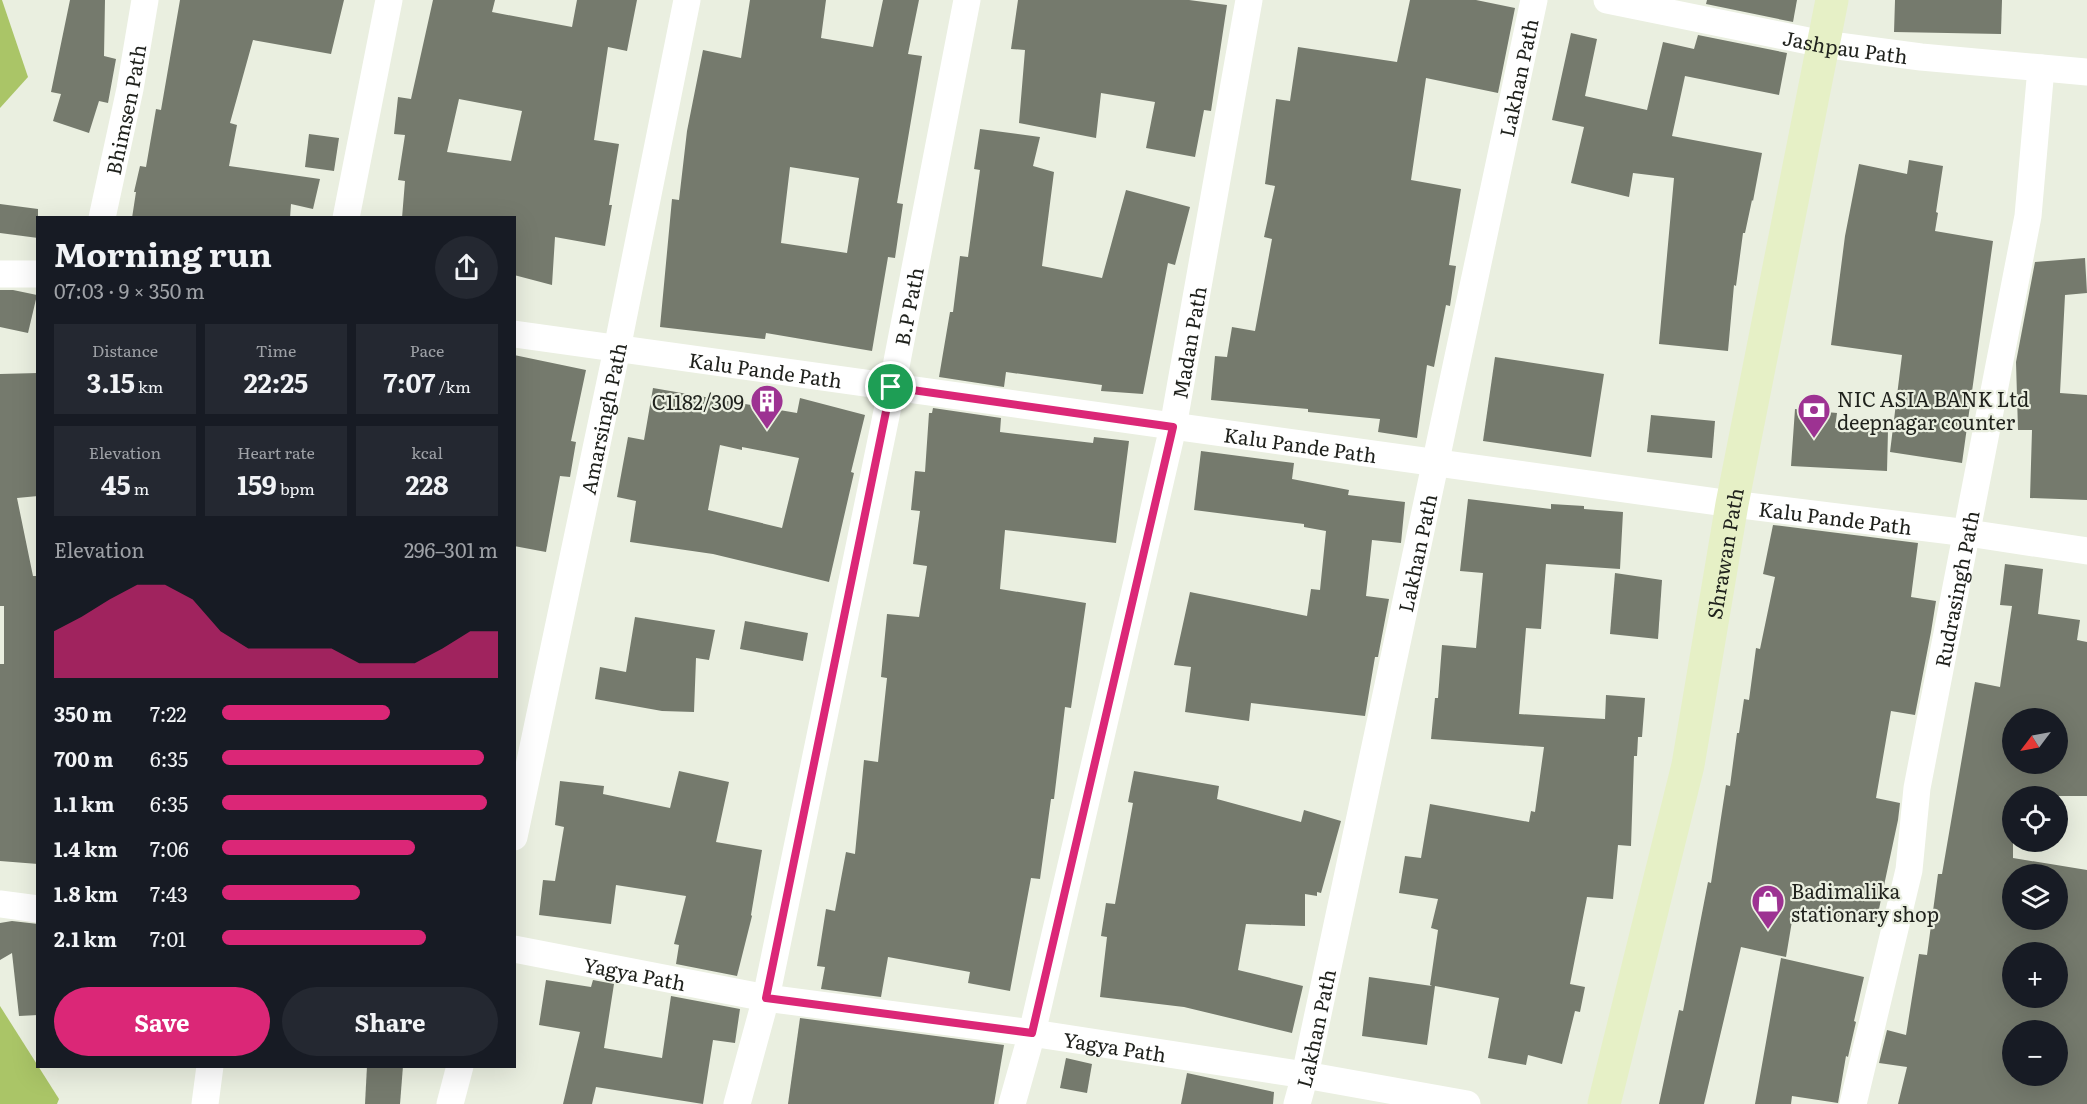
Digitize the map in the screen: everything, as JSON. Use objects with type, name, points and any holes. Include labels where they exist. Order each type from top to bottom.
[{"type":"street","name":"Bhimsen Path","points":[[102,216],[130,89],[146,0]]},
{"type":"street","points":[[346,216],[389,0]]},
{"type":"street","name":"Amarsingh Path","points":[[516,828],[617,349],[687,0]]},
{"type":"street","name":"B.P Path","points":[[737,1104],[766,998],[891,387],[967,0]]},
{"type":"street","name":"Madan Path","points":[[1012,1104],[1032,1033],[1173,427],[1249,0]]},
{"type":"street","name":"Lakhan Path","points":[[1298,1104],[1534,0]]},
{"type":"street","name":"Jashpau Path","points":[[1607,0],[1823,44],[1921,57],[2087,72]]},
{"type":"street","name":"Shrawan Path","points":[[1604,1104],[1688,765],[1732,504],[1832,0]]},
{"type":"street","name":"Rudrasingh Path","points":[[1853,1104],[1909,870],[1917,788],[2028,216],[2041,68]]},
{"type":"street","points":[[0,274],[36,274]]},
{"type":"street","name":"Kalu Pande Path","points":[[516,334],[1173,427],[1732,504],[1968,533],[2087,551]]},
{"type":"street","points":[[0,904],[36,909]]},
{"type":"street","name":"Yagya Path","points":[[516,949],[766,998],[1032,1033],[1305,1075],[1467,1104]]},
{"type":"street","points":[[205,1104],[210,1068]]},
{"type":"street","points":[[450,1104],[459,1068]]},
{"type":"green space","points":[[0,0],[2,0],[28,77],[0,108]]},
{"type":"green space","points":[[0,1006],[36,1063],[36,1068],[39,1068],[59,1099],[57,1104],[0,1104]]},
{"type":"building","points":[[70,0],[105,0],[104,56],[116,59],[108,103],[99,101],[89,133],[53,121],[61,94],[51,92]]},
{"type":"building","points":[[180,0],[344,0],[331,54],[253,40],[230,123],[237,125],[229,166],[320,179],[313,209],[291,204],[290,216],[132,216],[136,192],[134,192],[140,166],[146,167],[156,109],[161,110]]},
{"type":"building","points":[[433,0],[495,0],[492,12],[572,27],[577,0],[637,0],[627,51],[608,47],[594,140],[619,144],[605,246],[555,237],[552,285],[516,276],[516,216],[402,216],[405,181],[398,180],[405,135],[394,134],[398,97],[411,99]],"holes":[[[459,99],[522,111],[511,161],[447,152]]]},
{"type":"building","points":[[750,0],[826,0],[821,38],[873,47],[883,0],[919,0],[908,54],[922,56],[897,203],[903,204],[895,258],[888,257],[872,351],[766,333],[765,339],[660,327],[672,199],[679,200],[687,131],[703,50],[741,58]],"holes":[[[790,167],[859,178],[847,253],[781,243]]]},
{"type":"building","points":[[1018,0],[1189,0],[1227,5],[1211,111],[1204,110],[1195,157],[1146,148],[1155,102],[1101,93],[1096,138],[1019,123],[1025,50],[1011,49]]},
{"type":"building","points":[[1410,0],[1476,0],[1515,8],[1498,93],[1426,78],[1411,180],[1461,189],[1449,265],[1456,266],[1450,306],[1446,305],[1434,367],[1427,365],[1417,438],[1378,432],[1380,419],[1308,412],[1308,409],[1211,400],[1215,356],[1227,357],[1232,327],[1255,331],[1272,239],[1264,237],[1275,186],[1265,184],[1276,99],[1290,101],[1298,47],[1397,62]]},
{"type":"building","points":[[1707,0],[1797,0],[1793,22],[1706,4]]},
{"type":"building","points":[[1895,0],[2002,0],[2001,34],[1894,32]]},
{"type":"building","points":[[1571,33],[1597,39],[1585,96],[1647,110],[1663,42],[1694,49],[1698,35],[1787,53],[1779,95],[1685,76],[1672,136],[1762,153],[1753,201],[1745,233],[1743,233],[1736,286],[1734,285],[1728,351],[1659,344],[1674,178],[1633,173],[1629,197],[1571,183],[1584,127],[1552,120]]},
{"type":"building","points":[[980,129],[1040,137],[1033,166],[1054,172],[1042,266],[1102,278],[1126,190],[1190,207],[1175,265],[1168,263],[1143,394],[1101,391],[1102,385],[1006,372],[1004,387],[939,377],[950,312],[953,312],[960,256],[968,257],[980,170],[974,169]]},
{"type":"building","points":[[309,134],[339,138],[334,171],[305,167]]},
{"type":"building","points":[[1909,160],[1943,166],[1935,231],[1993,241],[1962,463],[1890,452],[1902,355],[1831,345],[1845,236],[1859,164],[1907,174]]},
{"type":"building","points":[[0,204],[38,209],[36,238],[0,233]]},
{"type":"building","points":[[2085,258],[2087,293],[2065,295],[2060,393],[2087,395],[2087,500],[2030,498],[2032,430],[2018,430],[2016,362],[2035,262]]},
{"type":"building","points":[[0,290],[36,295],[28,333],[0,327]]},
{"type":"building","points":[[516,355],[586,370],[571,441],[576,442],[570,477],[560,476],[546,552],[516,546]]},
{"type":"building","points":[[1495,357],[1604,374],[1591,457],[1483,441]]},
{"type":"building","points":[[36,373],[36,496],[17,498],[33,576],[36,576],[36,864],[0,861],[0,664],[4,664],[4,606],[0,606],[0,374]]},
{"type":"building","points":[[653,388],[797,413],[800,398],[865,415],[829,582],[713,554],[630,542],[636,501],[617,497],[628,437],[644,440]],"holes":[[[720,445],[742,450],[742,447],[799,458],[782,528],[708,510]]]},
{"type":"building","points":[[933,408],[1001,418],[1000,432],[1093,443],[1094,437],[1129,441],[1116,543],[1005,530],[1000,589],[1086,603],[1071,708],[1065,707],[1054,799],[1051,799],[1040,879],[1031,878],[1010,991],[968,983],[970,972],[888,957],[881,997],[821,989],[825,967],[817,966],[826,909],[835,911],[846,852],[855,854],[864,760],[878,762],[887,678],[881,677],[887,614],[919,617],[927,566],[913,564],[920,511],[911,510],[915,471],[925,472],[929,413],[932,413]]},
{"type":"building","points":[[1795,409],[1837,413],[1835,428],[1888,430],[1887,471],[1791,466]]},
{"type":"building","points":[[1651,415],[1715,421],[1712,458],[1647,452]]},
{"type":"building","points":[[1201,451],[1294,463],[1292,479],[1349,490],[1348,495],[1405,502],[1401,543],[1372,540],[1366,596],[1389,599],[1378,657],[1375,657],[1365,716],[1251,703],[1249,721],[1185,712],[1191,667],[1174,665],[1190,592],[1307,616],[1311,589],[1320,590],[1326,531],[1304,527],[1304,524],[1194,510]]},
{"type":"building","points":[[1468,499],[1551,509],[1551,504],[1623,512],[1620,569],[1546,564],[1541,629],[1526,628],[1519,714],[1605,719],[1606,695],[1645,698],[1642,737],[1638,737],[1637,756],[1634,756],[1631,846],[1618,845],[1613,899],[1587,897],[1570,984],[1585,987],[1580,1012],[1575,1011],[1562,1064],[1528,1055],[1526,1065],[1488,1058],[1499,998],[1435,986],[1427,1045],[1362,1036],[1369,977],[1432,986],[1430,985],[1438,930],[1431,928],[1438,899],[1399,893],[1405,856],[1421,858],[1430,804],[1529,822],[1531,811],[1535,812],[1544,747],[1431,739],[1435,698],[1438,698],[1442,645],[1476,648],[1483,573],[1460,571]]},
{"type":"building","points":[[1773,525],[1918,543],[1911,597],[1936,601],[1931,632],[1915,715],[1891,711],[1876,798],[1900,803],[1898,820],[1876,923],[1794,909],[1786,957],[1741,947],[1704,1104],[1659,1104],[1679,1010],[1683,1011],[1708,882],[1711,883],[1726,785],[1730,786],[1744,699],[1749,700],[1756,648],[1760,649],[1775,577],[1763,574]]},
{"type":"building","points":[[2005,564],[2043,569],[2038,614],[2080,620],[2077,640],[2087,642],[2087,796],[2068,796],[2068,786],[2002,786],[2002,852],[2013,852],[2013,858],[2050,864],[2002,864],[2002,930],[2068,930],[2068,867],[2087,870],[2087,1104],[1898,1104],[1907,1067],[1879,1063],[1887,1030],[1906,1035],[1919,954],[1927,955],[1938,874],[1942,874],[1975,682],[2000,687],[2012,606],[2000,605]]},
{"type":"building","points":[[1615,573],[1662,580],[1658,639],[1610,634]]},
{"type":"building","points":[[635,617],[715,630],[709,660],[696,658],[694,712],[662,711],[595,699],[600,667],[626,672]]},
{"type":"building","points":[[745,621],[808,633],[803,661],[740,649]]},
{"type":"building","points":[[679,771],[729,782],[716,842],[762,850],[752,916],[737,976],[676,964],[679,945],[674,944],[686,896],[616,885],[611,924],[539,915],[543,880],[555,881],[564,827],[555,825],[560,781],[604,786],[603,794],[670,808]]},
{"type":"building","points":[[1134,771],[1219,786],[1217,799],[1301,822],[1304,810],[1341,821],[1321,893],[1317,892],[1317,896],[1305,894],[1305,926],[1246,924],[1238,970],[1303,986],[1292,1033],[1184,1007],[1100,997],[1107,937],[1101,936],[1106,903],[1115,904],[1133,803],[1128,802]]},
{"type":"building","points":[[12,921],[36,924],[36,1015],[19,1016],[12,953],[0,960],[0,923]]},
{"type":"building","points":[[1781,958],[1864,977],[1838,1103],[1792,1096],[1791,1104],[1755,1104]]},
{"type":"building","points":[[546,980],[591,987],[593,980],[614,984],[604,1048],[662,1058],[671,996],[740,1009],[735,1043],[713,1040],[703,1104],[596,1087],[592,1104],[563,1104],[580,1032],[539,1025]]},
{"type":"building","points":[[800,1018],[1004,1045],[994,1104],[788,1104]]},
{"type":"building","points":[[1066,1058],[1092,1064],[1087,1093],[1060,1088]]},
{"type":"building","points":[[367,1068],[403,1068],[400,1104],[365,1104]]},
{"type":"building","points":[[1187,1073],[1274,1092],[1273,1104],[1181,1104]]},
{"type":"place","name":"C1182/309","points":[[767,430]]},
{"type":"place","name":"NIC ASIA BANK Ltd deepnagar counter","points":[[1814,439]]},
{"type":"place","name":"Badimalika stationary shop","points":[[1768,930]]},
{"type":"route","points":[[891,387],[1173,427],[1032,1033],[766,998],[891,387]]}]
